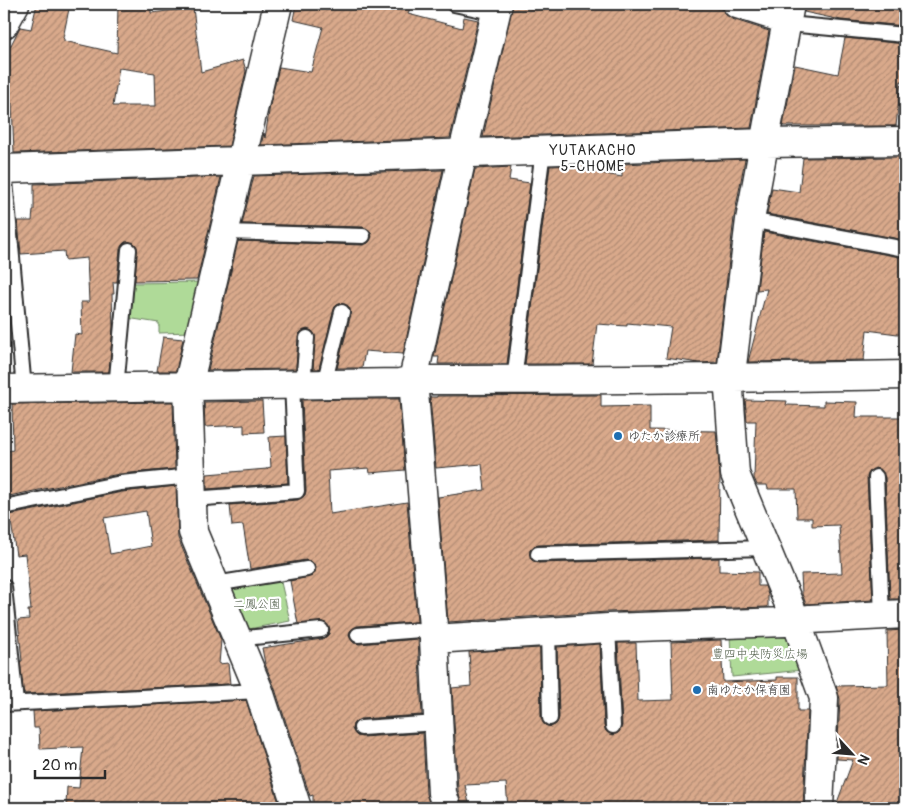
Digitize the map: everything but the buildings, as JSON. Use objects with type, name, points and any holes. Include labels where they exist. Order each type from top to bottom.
[{"type":"street","points":[[4,24],[16,4]]},
{"type":"street","points":[[278,4],[188,386],[194,532],[259,691],[297,808]]},
{"type":"street","points":[[737,4],[789,12],[750,220],[729,379],[735,474],[796,621],[824,698],[819,808]]},
{"type":"street","points":[[447,808],[442,793],[433,634],[413,380],[463,152],[497,9]]},
{"type":"street","points":[[4,169],[765,142],[905,141]]},
{"type":"street","points":[[14,389],[400,383],[413,380],[729,379],[905,376]]},
{"type":"street","points":[[433,634],[796,621],[894,615]]},
{"type":"lane","points":[[454,4],[497,9]]},
{"type":"lane","points":[[789,12],[799,25],[905,35]]},
{"type":"lane","points":[[514,380],[543,150]]},
{"type":"lane","points":[[4,169],[14,389]]},
{"type":"lane","points":[[750,220],[905,249]]},
{"type":"lane","points":[[223,232],[363,236]]},
{"type":"lane","points":[[116,388],[129,250]]},
{"type":"lane","points":[[306,384],[342,312]]},
{"type":"lane","points":[[4,507],[121,483],[192,488],[297,491],[306,384],[307,338]]},
{"type":"lane","points":[[876,477],[894,615]]},
{"type":"lane","points":[[538,554],[766,548]]},
{"type":"lane","points":[[215,584],[307,569]]},
{"type":"lane","points":[[4,586],[10,703],[259,691]]},
{"type":"lane","points":[[608,628],[613,726]]},
{"type":"lane","points":[[238,639],[321,630]]},
{"type":"lane","points":[[548,631],[550,718]]},
{"type":"lane","points":[[358,635],[433,634]]},
{"type":"lane","points":[[361,728],[438,723]]},
{"type":"green space","points":[[205,282],[193,332],[159,333],[159,323],[127,318],[131,283]]},
{"type":"green space","name":"二鳳公園","points":[[280,578],[290,621],[249,629],[237,621],[226,592],[235,586]]},
{"type":"green space","name":"豊四中央防災広場","points":[[789,632],[803,670],[732,677],[730,636]]},
{"type":"place","name":"ゆたか診療所","points":[[618,436]]},
{"type":"place","name":"南ゆたか保育園","points":[[697,690]]},
{"type":"district","name":"YUTAKACHO 5-CHOME","points":[[593,158]]}]
